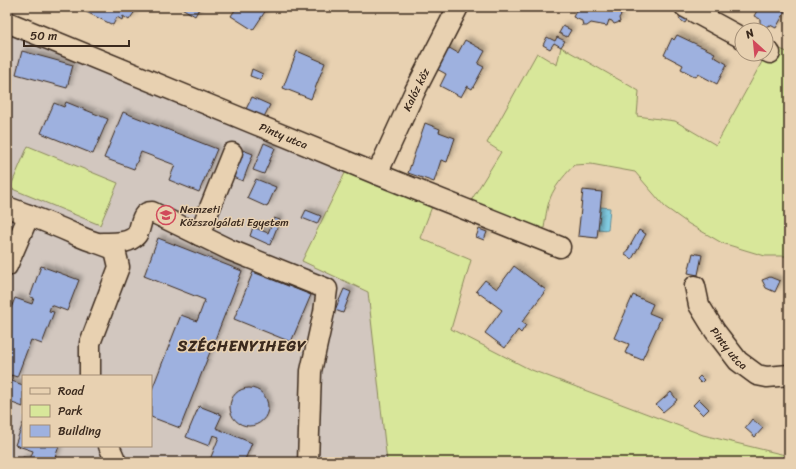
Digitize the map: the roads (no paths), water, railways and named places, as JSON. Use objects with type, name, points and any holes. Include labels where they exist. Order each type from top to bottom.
[{"type":"street","name":"Kalóz köz","points":[[377,174],[414,91],[458,7]]},
{"type":"street","points":[[685,7],[734,34]]},
{"type":"street","name":"Pinty utca","points":[[7,22],[377,174],[560,247]]},
{"type":"street","points":[[199,235],[232,153]]},
{"type":"street","points":[[7,207],[68,230],[82,238],[102,243],[115,250],[119,267],[90,343],[90,375]]},
{"type":"street","points":[[102,243],[127,241],[136,237],[142,218],[148,212],[160,215],[230,250],[327,289],[311,371],[308,462]]},
{"type":"street","points":[[7,266],[29,215]]},
{"type":"street","name":"Pinty utca","points":[[694,286],[699,305],[714,331],[738,362],[752,372],[767,377],[789,375]]},
{"type":"street","points":[[109,447],[116,462]]},
{"type":"water","points":[[601,207],[610,208],[608,230],[598,229]]},
{"type":"place","name":"Nemzeti Közszolgálati Egyetem","points":[[166,215]]},
{"type":"district","name":"SZÉCHENYIHEGY","points":[[242,346]]}]
